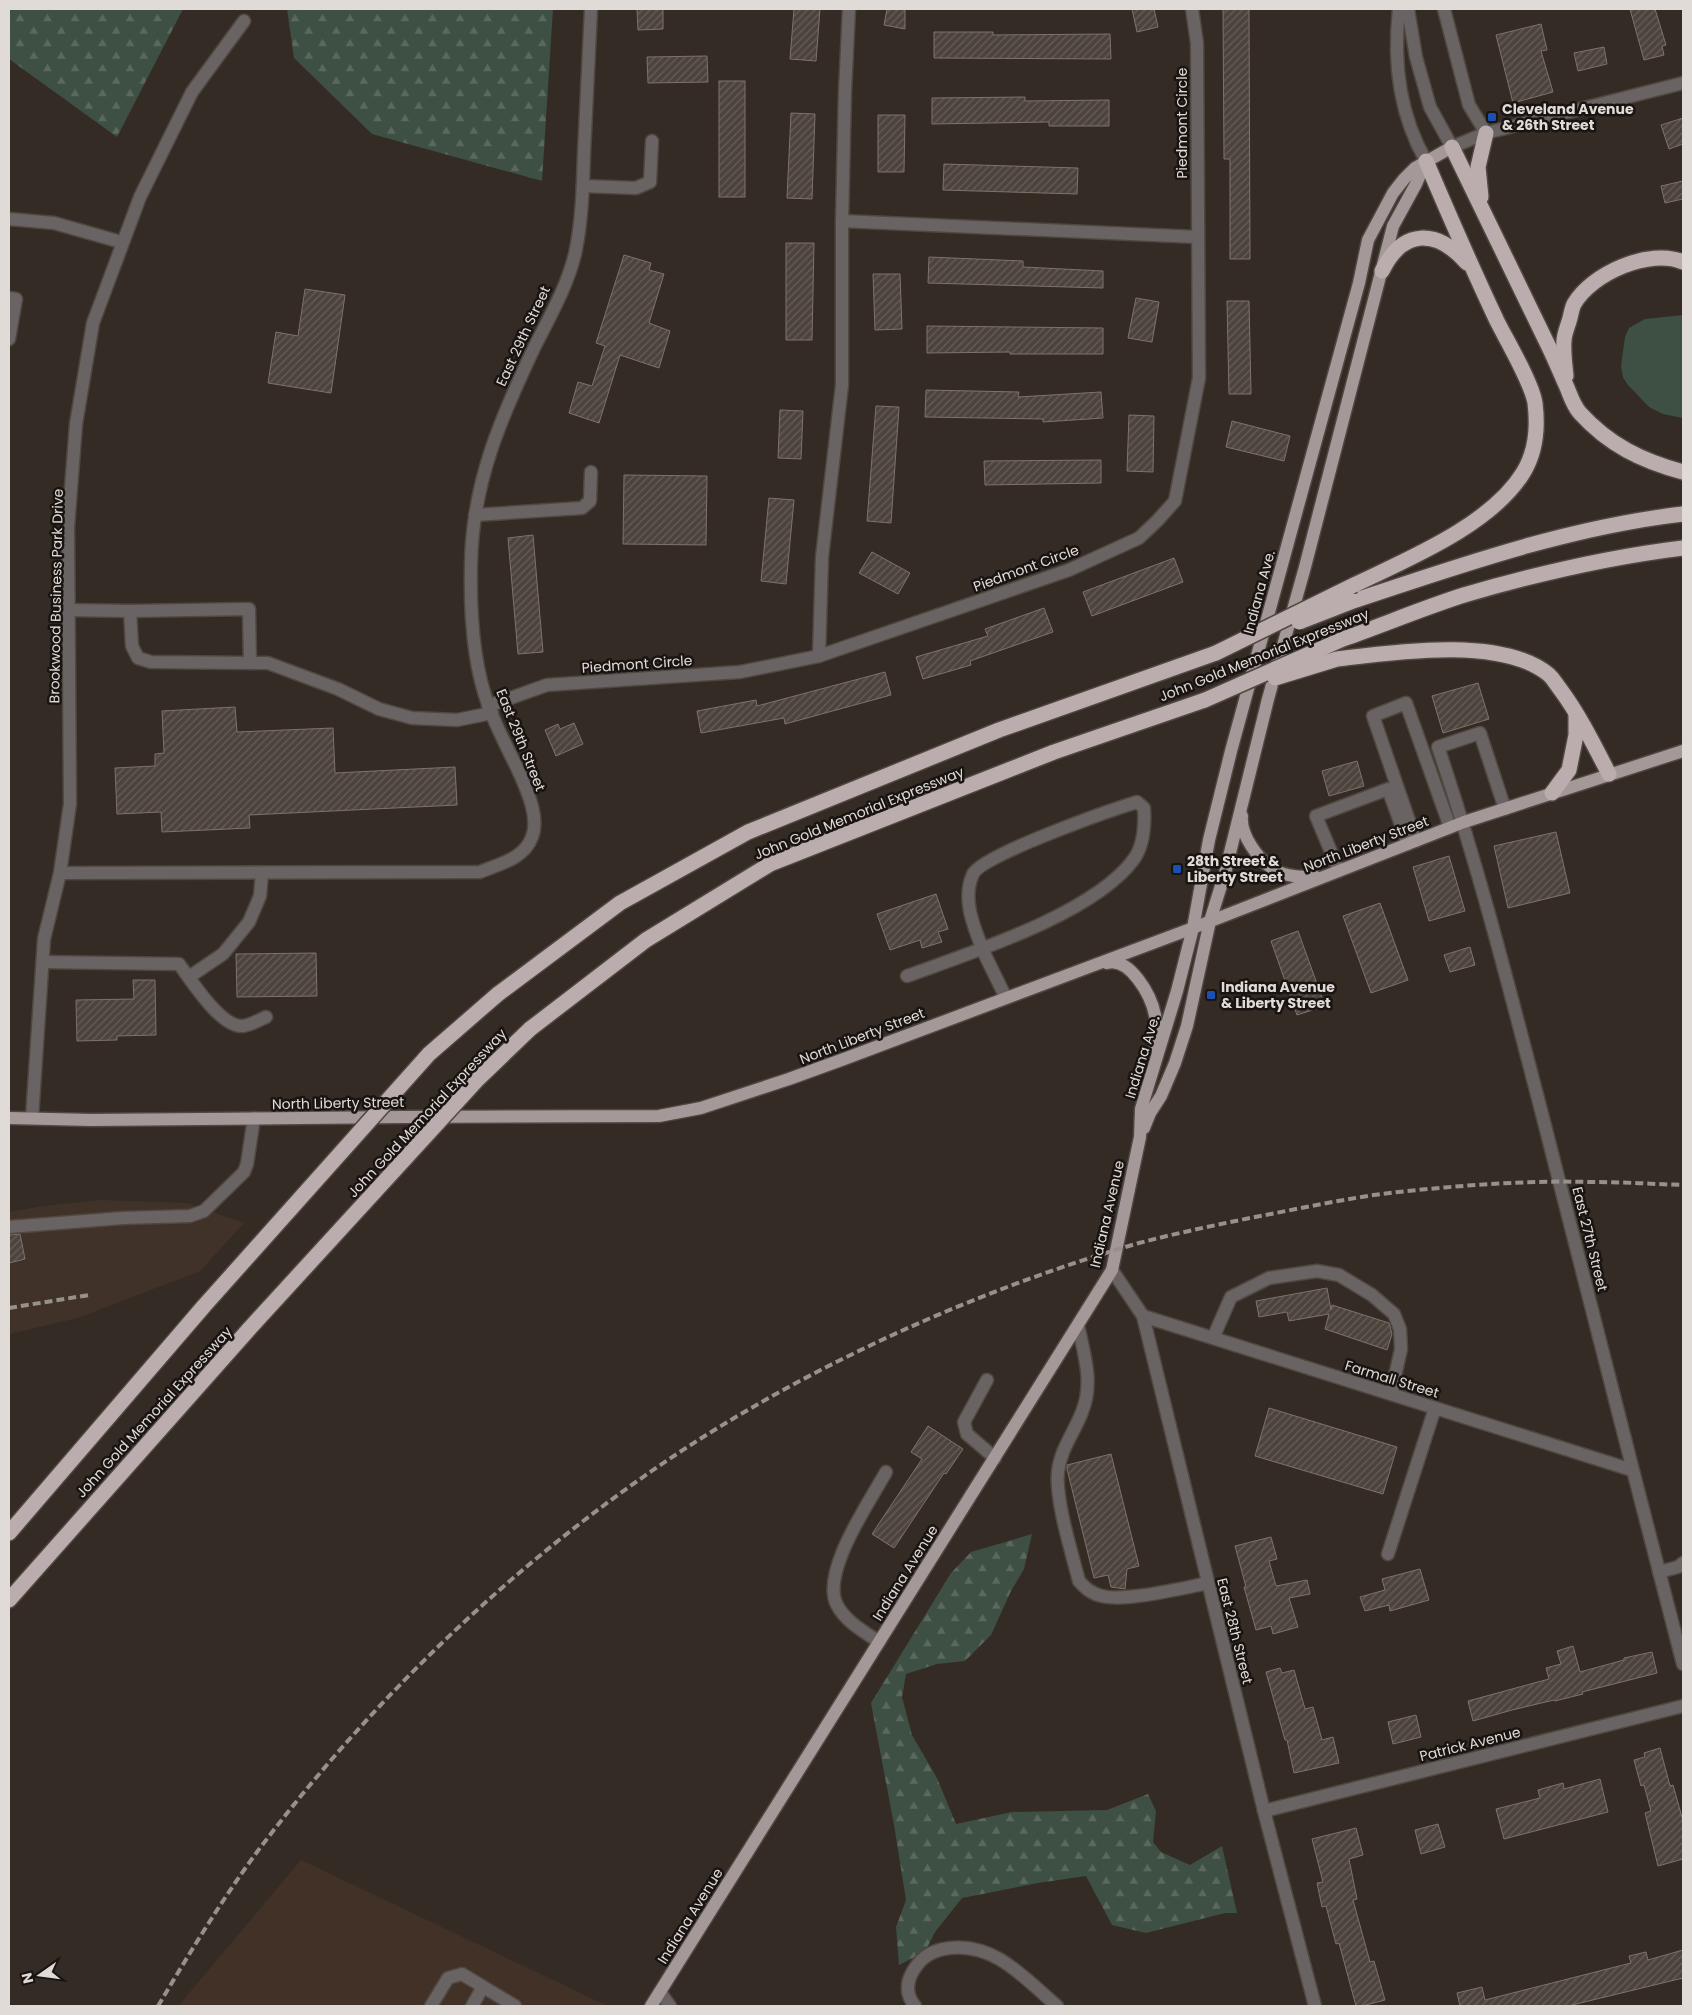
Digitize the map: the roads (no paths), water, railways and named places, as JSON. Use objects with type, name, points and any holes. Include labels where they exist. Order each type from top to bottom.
[{"type":"highway","points":[[1486,134],[1478,167],[1479,192],[1488,222]]},
{"type":"highway","points":[[1452,147],[1566,385],[1570,398],[1578,411],[1600,434],[1619,447],[1653,464],[1683,472]]},
{"type":"highway","points":[[1216,653],[1440,542],[1488,510],[1506,494],[1522,474],[1530,460],[1536,428],[1533,396],[1472,269],[1426,161]]},
{"type":"highway","points":[[1382,271],[1389,257],[1404,243],[1416,239],[1430,238],[1452,248],[1472,269]]},
{"type":"highway","points":[[1566,385],[1564,340],[1574,304],[1582,294],[1605,275],[1628,264],[1660,258],[1675,258],[1683,262]]},
{"type":"highway","name":"John Gold Memorial Expressway","points":[[9,1533],[204,1306],[429,1054],[498,994],[620,904],[748,832],[999,730],[1216,653],[1353,601],[1464,563],[1549,541],[1653,518],[1683,514]]},
{"type":"highway","name":"John Gold Memorial Expressway","points":[[9,1600],[250,1328],[478,1079],[530,1029],[646,940],[770,864],[1054,752],[1205,700],[1343,639],[1463,596],[1554,571],[1630,555],[1683,548]]},
{"type":"highway","points":[[1205,700],[1337,659],[1429,649],[1496,653],[1522,659],[1549,674],[1576,710],[1610,774]]},
{"type":"highway","points":[[1552,793],[1569,770],[1576,735],[1576,710]]},
{"type":"main road","name":"Indiana Ave.","points":[[1140,1137],[1141,1109],[1177,991],[1193,928],[1209,840],[1231,751],[1359,283],[1368,240],[1393,193],[1404,179],[1426,161],[1452,147]]},
{"type":"main road","name":"Indiana Ave.","points":[[1140,1137],[1150,1113],[1161,1096],[1187,1026],[1210,921],[1393,226],[1426,161]]},
{"type":"main road","name":"North Liberty Street","points":[[9,1118],[91,1120],[659,1116],[701,1108],[789,1080],[1193,928],[1450,827],[1683,752]]},
{"type":"main road","points":[[1244,796],[1241,824],[1245,836],[1273,869],[1302,877],[1326,876]]},
{"type":"main road","points":[[1082,969],[1114,961],[1124,964],[1144,988],[1152,1002],[1155,1017],[1154,1065]]},
{"type":"main road","name":"Indiana Avenue","points":[[651,2006],[1112,1270],[1140,1137]]},
{"type":"street","name":"East 29th Street","points":[[60,873],[480,872],[518,856],[533,836],[533,812],[523,781],[490,710],[474,647],[471,564],[475,515],[482,475],[494,436],[560,294],[574,256],[582,186],[591,9]]},
{"type":"street","points":[[819,656],[822,556],[842,385],[842,221],[849,9]]},
{"type":"street","name":"Piedmont Circle","points":[[130,611],[132,646],[138,658],[151,662],[268,663],[338,689],[379,709],[412,718],[457,720],[490,710],[547,685],[740,672],[819,656],[1070,570],[1139,538],[1175,501],[1199,378],[1197,43],[1192,9]]},
{"type":"street","points":[[1399,9],[1396,48],[1400,93],[1414,141],[1426,161]]},
{"type":"street","points":[[1408,9],[1416,57],[1430,107],[1452,147],[1486,134],[1683,83]]},
{"type":"street","points":[[1444,9],[1469,105],[1486,134]]},
{"type":"street","name":"Brookwood Business Park Drive","points":[[32,1118],[44,939],[60,873],[70,804],[68,527],[76,424],[93,323],[140,197],[192,92],[244,21]]},
{"type":"street","points":[[582,186],[636,188],[650,182],[652,141]]},
{"type":"street","points":[[9,219],[54,223],[122,242]]},
{"type":"street","points":[[842,221],[1197,237]]},
{"type":"street","points":[[9,298],[16,299],[9,339]]},
{"type":"street","points":[[475,515],[582,508],[590,501],[590,472]]},
{"type":"street","points":[[69,610],[249,609],[250,663]]},
{"type":"street","points":[[1412,842],[1373,716],[1406,703],[1450,827]]},
{"type":"street","name":"East 27th Street","points":[[1505,809],[1480,733],[1438,747],[1464,822],[1560,1182],[1683,1664]]},
{"type":"street","points":[[1339,871],[1316,816],[1388,789],[1412,842]]},
{"type":"street","points":[[907,976],[982,948],[1017,934],[1075,906],[1110,884],[1135,858],[1145,829],[1144,808],[1137,802],[992,858],[974,871],[968,888],[973,926],[982,948],[1006,998]]},
{"type":"street","points":[[189,977],[223,954],[249,922],[260,896],[262,872]]},
{"type":"street","points":[[43,962],[179,964],[218,1013],[230,1023],[243,1026],[266,1018]]},
{"type":"street","points":[[9,1226],[123,1218],[190,1216],[204,1211],[244,1172],[248,1164],[254,1118]]},
{"type":"street","name":"East 28th Street","points":[[1112,1270],[1143,1316],[1264,1811],[1315,2006]]},
{"type":"street","points":[[1213,1338],[1231,1297],[1270,1278],[1317,1272],[1339,1276],[1372,1295],[1394,1314],[1400,1329],[1401,1349],[1391,1394]]},
{"type":"street","name":"Farmall Street","points":[[1143,1316],[1632,1470]]},
{"type":"street","points":[[1078,1325],[1088,1376],[1087,1396],[1082,1412],[1062,1453],[1058,1474],[1060,1501],[1079,1581],[1089,1591],[1104,1597],[1129,1596],[1208,1584]]},
{"type":"street","points":[[987,1380],[964,1422],[967,1434],[995,1458]]},
{"type":"street","points":[[1388,1554],[1435,1408]]},
{"type":"street","points":[[880,1642],[848,1621],[836,1604],[832,1590],[834,1574],[846,1544],[886,1472]]},
{"type":"street","points":[[1659,1572],[1678,1567],[1683,1563]]},
{"type":"street","name":"Patrick Avenue","points":[[1264,1811],[1683,1706]]},
{"type":"street","points":[[915,2006],[907,1989],[917,1965],[927,1954],[960,1947],[982,1950],[996,1956],[1010,1965],[1057,2006]]},
{"type":"street","points":[[431,2006],[448,1978],[462,1974],[515,2006]]},
{"type":"street","points":[[472,2006],[483,1987]]},
{"type":"street","points":[[660,1992],[670,2006]]},
{"type":"railway","points":[[158,2006],[193,1947],[257,1852],[341,1749],[432,1652],[531,1563],[636,1482],[752,1407],[814,1373],[943,1313],[1008,1287],[1074,1263],[1139,1243],[1197,1229],[1350,1199],[1434,1188],[1539,1182],[1615,1182],[1683,1185]]},
{"type":"railway","points":[[9,1308],[89,1295]]},
{"type":"place","name":"Cleveland Avenue & 26th Street","points":[[1492,117]]},
{"type":"place","name":"28th Street & Liberty Street","points":[[1177,869]]},
{"type":"place","name":"Indiana Avenue & Liberty Street","points":[[1211,995]]}]
